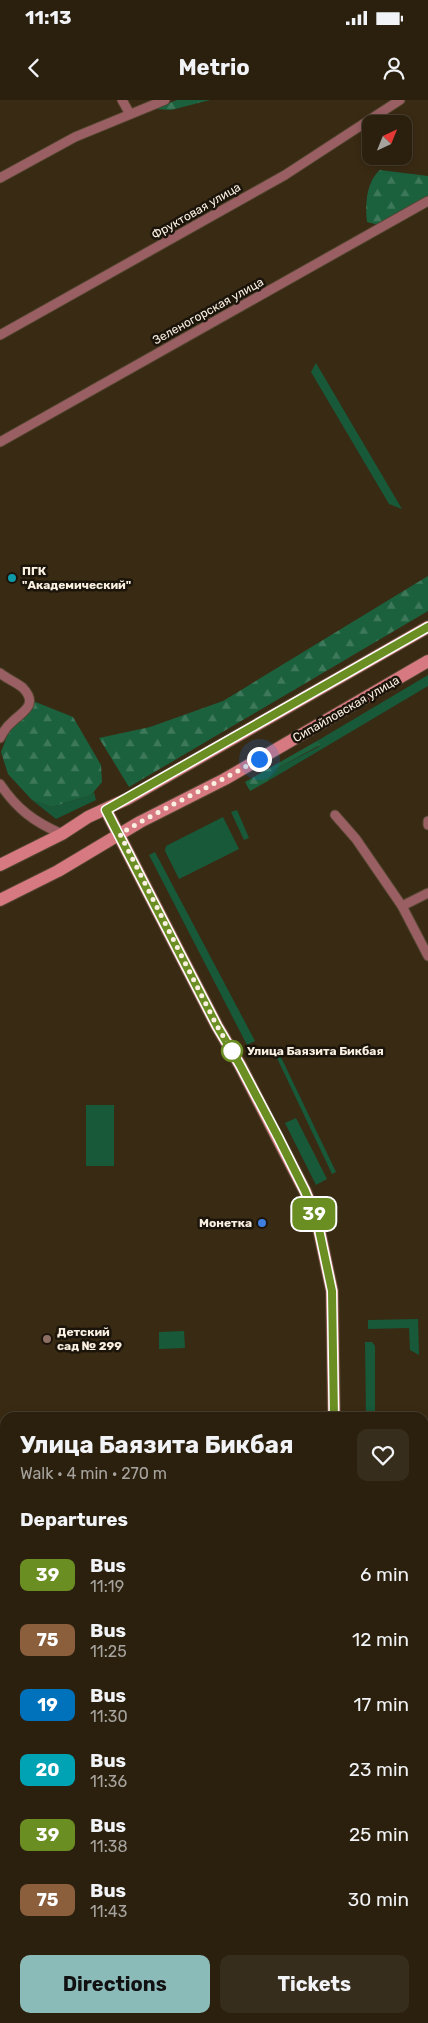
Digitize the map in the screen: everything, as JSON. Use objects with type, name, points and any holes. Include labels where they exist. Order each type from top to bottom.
[{"type":"main road","points":[[0,865],[62,834],[88,817],[106,810],[428,627]]},
{"type":"main road","name":"Сипайловская улица","points":[[0,900],[58,871],[140,822],[225,779],[428,661]]},
{"type":"main road","points":[[106,810],[217,1026],[278,1137],[317,1220],[332,1291],[334,1412]]},
{"type":"street","points":[[122,100],[130,114]]},
{"type":"street","points":[[0,178],[75,136],[165,100]]},
{"type":"street","name":"Фруктовая улица","points":[[0,335],[284,175],[400,100]]},
{"type":"street","name":"Зеленогорская улица","points":[[0,442],[428,201]]},
{"type":"street","points":[[0,673],[23,688],[28,694],[29,702],[27,710],[11,723],[0,738]]},
{"type":"street","points":[[0,784],[20,809],[40,824],[62,834]]},
{"type":"street","points":[[336,815],[356,839],[402,906],[428,956]]},
{"type":"street","points":[[402,906],[428,893]]},
{"type":"green space","points":[[177,100],[210,100],[171,110],[155,109]]},
{"type":"green space","points":[[380,170],[428,176],[428,196],[379,225],[367,222],[366,208],[369,187]]},
{"type":"green space","points":[[316,363],[402,509],[389,504],[311,372]]},
{"type":"green space","points":[[428,576],[428,611],[129,787],[99,738],[150,727],[223,701]]},
{"type":"green space","points":[[428,675],[428,686],[268,781],[274,770],[320,746],[317,741]]},
{"type":"green space","points":[[33,701],[73,717],[101,765],[102,782],[91,795],[52,807],[32,800],[8,774],[1,752],[9,731],[32,708]]},
{"type":"green space","points":[[317,741],[320,745],[274,770],[268,781],[250,791],[245,782]]},
{"type":"green space","points":[[94,792],[96,800],[56,819],[32,800],[52,807],[91,795]]},
{"type":"green space","points":[[237,810],[249,838],[244,840],[231,812]]},
{"type":"green space","points":[[223,817],[239,849],[179,879],[165,851],[166,846]]},
{"type":"green space","points":[[155,852],[255,1041],[247,1045],[149,855]]},
{"type":"green space","points":[[279,1053],[336,1172],[332,1174],[277,1058]]},
{"type":"green space","points":[[86,1105],[114,1105],[114,1166],[86,1166]]},
{"type":"green space","points":[[296,1118],[327,1179],[316,1185],[285,1123]]},
{"type":"green space","points":[[418,1319],[419,1355],[410,1350],[409,1328],[368,1329],[368,1320]]},
{"type":"green space","points":[[184,1331],[185,1348],[159,1349],[159,1332]]},
{"type":"green space","points":[[365,1342],[372,1342],[375,1346],[375,1412],[366,1412]]},
{"type":"bus line","name":"39","points":[[334,1412],[332,1291],[317,1220],[278,1137],[217,1026],[106,810],[428,627]]},
{"type":"place","name":"ПГК \"Академический\"","points":[[12,578]]},
{"type":"place","name":"Улица Баязита Бикбая","points":[[232,1051]]},
{"type":"place","name":"Монетка","points":[[262,1223]]},
{"type":"place","name":"Детский сад № 299","points":[[47,1339]]},
{"type":"route","points":[[232,1051],[217,1026],[120,834],[259,759]]}]
